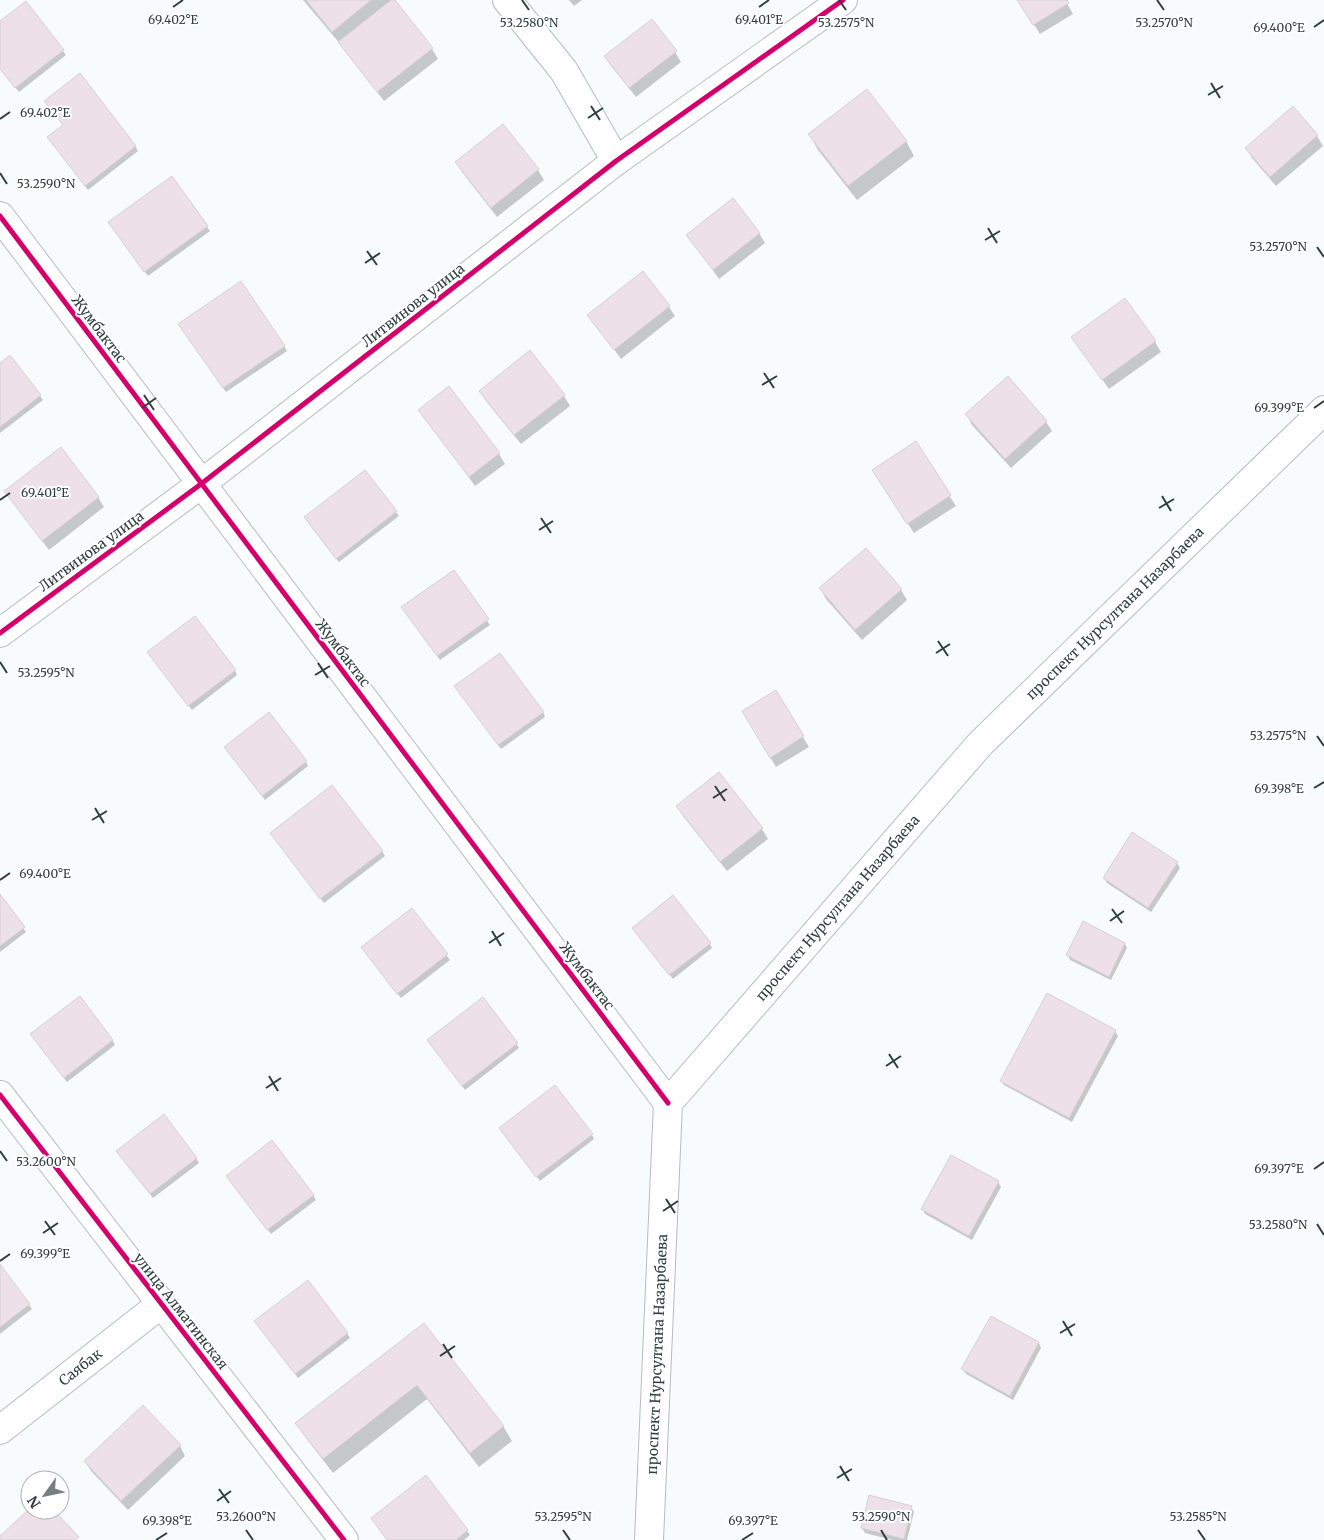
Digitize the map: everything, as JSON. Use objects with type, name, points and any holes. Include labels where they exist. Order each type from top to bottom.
[{"type":"street","points":[[507,0],[564,71],[616,161]]},
{"type":"street","name":"Литвинова улица","points":[[0,633],[201,484],[616,161],[843,0]]},
{"type":"street","name":"Жумбактас","points":[[0,216],[668,1103]]},
{"type":"street","name":"проспект Нурсултана Назарбаева","points":[[649,1540],[668,1103],[980,744],[1324,410]]},
{"type":"street","name":"улица Алматинская","points":[[0,1095],[344,1540]]},
{"type":"street","name":"Саябак","points":[[0,1430],[161,1304]]},
{"type":"building","points":[[306,0],[371,0],[332,32]]},
{"type":"building","points":[[391,0],[395,0],[433,48],[377,92],[338,42]]},
{"type":"building","points":[[1017,0],[1067,0],[1069,3],[1033,25]]},
{"type":"building","points":[[26,1],[64,50],[15,88],[0,69],[0,21]]},
{"type":"building","points":[[652,19],[677,51],[629,88],[604,56]]},
{"type":"building","points":[[80,73],[136,146],[85,186],[47,137],[63,125],[44,101]]},
{"type":"building","points":[[867,89],[907,141],[848,186],[808,134]]},
{"type":"building","points":[[1293,106],[1318,135],[1270,177],[1245,148]]},
{"type":"building","points":[[503,124],[539,169],[491,208],[455,162]]},
{"type":"building","points":[[172,176],[208,226],[144,272],[108,222]]},
{"type":"building","points":[[733,198],[760,233],[713,270],[686,235]]},
{"type":"building","points":[[643,271],[670,306],[614,350],[587,315]]},
{"type":"building","points":[[241,281],[285,346],[223,388],[178,324]]},
{"type":"building","points":[[1125,298],[1156,341],[1102,380],[1071,337]]},
{"type":"building","points":[[530,350],[565,395],[514,435],[479,391]]},
{"type":"building","points":[[10,355],[41,395],[0,427],[0,363]]},
{"type":"building","points":[[1008,376],[1047,421],[1005,459],[965,414]]},
{"type":"building","points":[[449,386],[500,453],[469,477],[418,410]]},
{"type":"building","points":[[916,441],[951,495],[907,524],[872,470]]},
{"type":"building","points":[[61,447],[99,497],[42,541],[4,491]]},
{"type":"building","points":[[365,470],[397,511],[336,559],[304,517]]},
{"type":"building","points":[[866,548],[902,589],[855,630],[819,588]]},
{"type":"building","points":[[454,570],[489,619],[437,656],[401,607]]},
{"type":"building","points":[[195,616],[236,670],[188,706],[147,652]]},
{"type":"building","points":[[500,653],[544,712],[498,745],[454,686]]},
{"type":"building","points":[[776,690],[804,736],[770,758],[742,711]]},
{"type":"building","points":[[269,712],[307,761],[262,796],[224,747]]},
{"type":"building","points":[[719,772],[763,828],[720,862],[676,806]]},
{"type":"building","points":[[332,785],[383,851],[320,899],[270,833]]},
{"type":"building","points":[[1132,832],[1178,862],[1148,908],[1103,878]]},
{"type":"building","points":[[0,894],[25,927],[0,946]]},
{"type":"building","points":[[673,895],[711,943],[669,975],[632,928]]},
{"type":"building","points":[[412,908],[448,954],[397,994],[361,947]]},
{"type":"building","points":[[1083,921],[1125,943],[1109,977],[1066,955]]},
{"type":"building","points":[[1047,993],[1116,1030],[1069,1118],[1000,1081]]},
{"type":"building","points":[[80,996],[113,1040],[64,1078],[30,1034]]},
{"type":"building","points":[[483,997],[518,1043],[462,1086],[427,1040]]},
{"type":"building","points":[[555,1085],[593,1134],[536,1177],[499,1128]]},
{"type":"building","points":[[164,1114],[197,1158],[150,1194],[116,1151]]},
{"type":"building","points":[[272,1140],[314,1195],[267,1230],[226,1176]]},
{"type":"building","points":[[951,1155],[999,1181],[969,1236],[921,1209]]},
{"type":"building","points":[[0,1264],[30,1304],[0,1327]]},
{"type":"building","points":[[308,1280],[348,1333],[295,1374],[254,1321]]},
{"type":"building","points":[[991,1316],[1039,1342],[1010,1396],[961,1369]]},
{"type":"building","points":[[424,1323],[504,1426],[470,1453],[417,1385],[323,1459],[295,1423]]},
{"type":"building","points":[[143,1405],[181,1445],[121,1501],[84,1461]]},
{"type":"building","points":[[426,1475],[468,1530],[456,1540],[387,1540],[371,1518]]},
{"type":"building","points":[[869,1495],[912,1506],[904,1539],[861,1528]]},
{"type":"building","points":[[20,1517],[20,1520],[63,1520],[79,1537],[75,1540],[0,1540],[0,1536]]},
{"type":"cycle path","points":[[0,633],[201,484],[616,161],[843,0]]},
{"type":"cycle path","points":[[0,216],[668,1103]]},
{"type":"cycle path","points":[[0,1095],[344,1540]]}]
